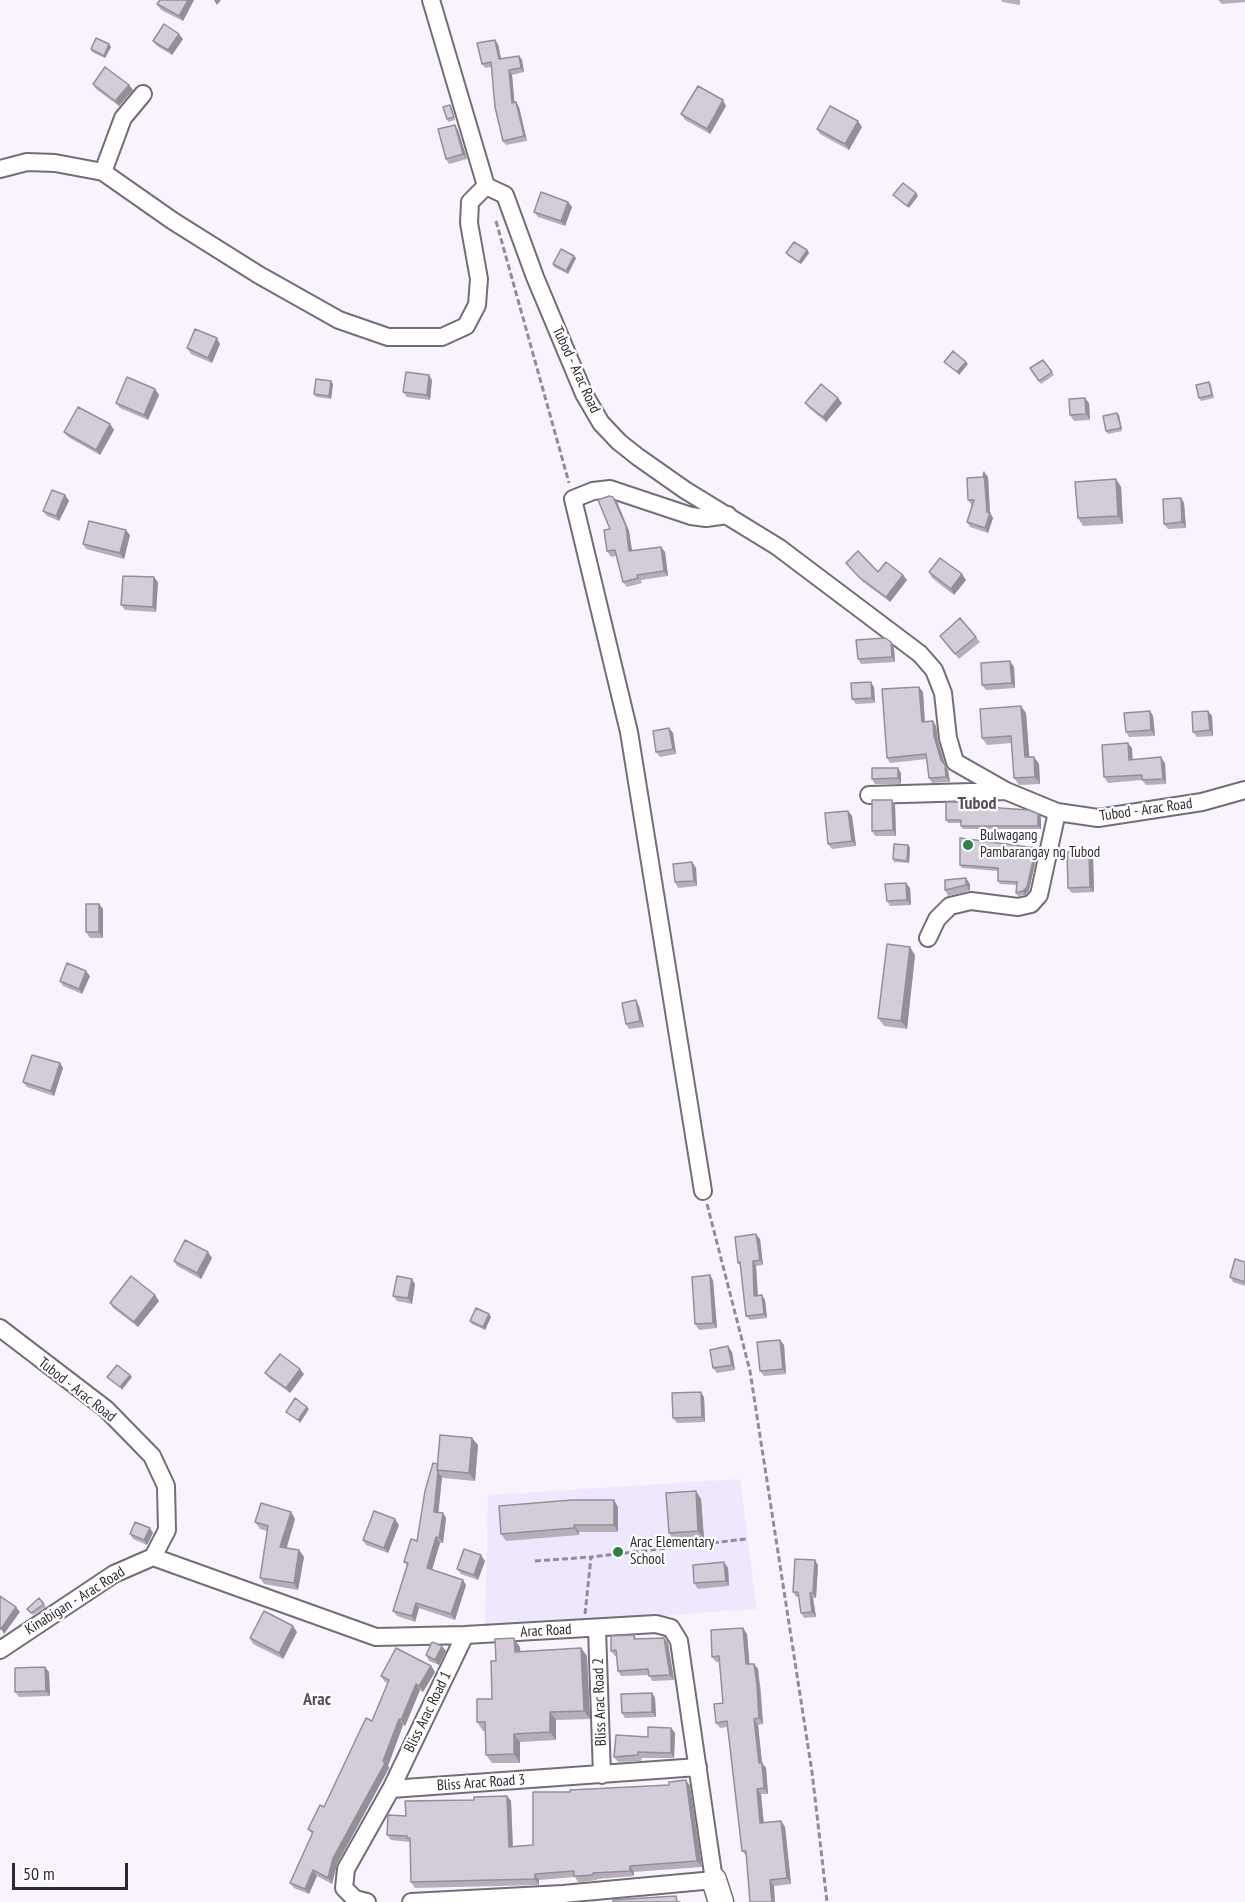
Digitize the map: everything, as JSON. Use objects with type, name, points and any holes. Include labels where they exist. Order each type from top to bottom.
[{"type":"street","points":[[0,169],[27,162],[55,163],[103,172],[173,221],[259,275],[339,320],[388,337],[442,338],[466,326],[477,305],[479,279],[469,223],[470,202],[486,186],[431,0]]},
{"type":"street","points":[[103,172],[123,118],[143,94]]},
{"type":"street","name":"Tubod - Arac Road","points":[[486,186],[505,195],[535,278],[584,394],[601,423],[638,457],[685,490],[778,547],[920,654],[934,670],[943,693],[948,738],[955,762],[1006,791],[1057,812],[1098,818],[1202,802],[1245,790]]},
{"type":"street","points":[[703,1191],[629,732],[573,499],[593,491],[610,489],[691,516],[706,518],[728,515]]},
{"type":"street","points":[[869,795],[1006,791]]},
{"type":"street","points":[[928,938],[938,919],[950,906],[971,901],[1018,907],[1031,904],[1039,895],[1057,812]]},
{"type":"street","name":"Tubod - Arac Road","points":[[0,1328],[106,1409],[152,1456],[166,1486],[167,1530],[153,1557]]},
{"type":"street","name":"Arac Road","points":[[153,1557],[376,1637],[465,1635],[656,1624],[671,1628],[679,1641],[718,1891]]},
{"type":"street","name":"Kinabigan - Arac Road","points":[[0,1650],[114,1574],[153,1557]]},
{"type":"street","name":"Bliss Arac Road 2","points":[[591,1629],[603,1775]]},
{"type":"street","name":"Bliss Arac Road 1","points":[[391,1789],[465,1635]]},
{"type":"street","name":"Bliss Arac Road 3","points":[[391,1789],[698,1767]]},
{"type":"street","points":[[361,1900],[344,1887],[346,1869],[391,1789]]},
{"type":"street","points":[[411,1902],[563,1894],[718,1891]]},
{"type":"path","points":[[496,220],[573,499]]},
{"type":"path","points":[[703,1191],[750,1371],[812,1772],[827,1902]]},
{"type":"path","points":[[535,1561],[591,1557],[746,1539]]},
{"type":"path","points":[[591,1557],[591,1629]]},
{"type":"shaded area","name":"Arac Elementary School","points":[[740,1479],[757,1609],[485,1628],[488,1495]]},
{"type":"building","points":[[160,0],[188,0],[179,16],[157,4]]},
{"type":"building","points":[[164,24],[179,34],[168,50],[153,41]]},
{"type":"building","points":[[96,38],[109,44],[104,56],[91,49]]},
{"type":"building","points":[[495,40],[499,59],[519,56],[521,68],[509,70],[512,103],[516,102],[524,136],[503,141],[495,107],[491,62],[482,64],[477,43]]},
{"type":"building","points":[[105,67],[129,85],[115,101],[93,84]]},
{"type":"building","points":[[698,86],[723,100],[707,129],[681,114]]},
{"type":"building","points":[[450,105],[454,117],[447,119],[443,107]]},
{"type":"building","points":[[830,106],[858,121],[845,144],[817,129]]},
{"type":"building","points":[[455,125],[463,154],[446,159],[438,129]]},
{"type":"building","points":[[903,183],[916,193],[907,206],[893,195]]},
{"type":"building","points":[[541,192],[568,202],[561,221],[534,212]]},
{"type":"building","points":[[794,242],[807,250],[799,262],[786,253]]},
{"type":"building","points":[[561,249],[574,256],[566,271],[553,264]]},
{"type":"building","points":[[195,329],[217,338],[208,358],[187,348]]},
{"type":"building","points":[[953,351],[966,362],[957,372],[944,362]]},
{"type":"building","points":[[1043,360],[1052,372],[1039,381],[1030,368]]},
{"type":"building","points":[[406,372],[429,375],[427,395],[403,392]]},
{"type":"building","points":[[127,377],[155,389],[144,415],[116,403]]},
{"type":"building","points":[[316,379],[331,381],[329,396],[314,394]]},
{"type":"building","points":[[1209,382],[1212,395],[1199,398],[1196,385]]},
{"type":"building","points":[[821,384],[838,398],[823,417],[805,403]]},
{"type":"building","points":[[1085,398],[1086,414],[1070,415],[1069,399]]},
{"type":"building","points":[[78,407],[110,424],[96,450],[64,432]]},
{"type":"building","points":[[1117,413],[1121,428],[1106,431],[1103,416]]},
{"type":"building","points":[[984,472],[987,512],[990,513],[985,528],[967,522],[974,500],[968,500],[967,478],[983,477]]},
{"type":"building","points":[[1116,479],[1118,516],[1078,518],[1075,482]]},
{"type":"building","points":[[52,490],[65,495],[56,516],[43,511]]},
{"type":"building","points":[[613,497],[626,526],[629,551],[661,547],[664,571],[637,575],[638,578],[623,582],[615,550],[607,551],[604,530],[610,529],[598,500]]},
{"type":"building","points":[[1181,498],[1182,522],[1164,524],[1163,499]]},
{"type":"building","points":[[89,521],[126,530],[120,553],[83,544]]},
{"type":"building","points":[[858,551],[878,572],[886,562],[903,575],[886,597],[859,577],[846,563]]},
{"type":"building","points":[[940,558],[962,574],[951,589],[929,572]]},
{"type":"building","points":[[123,576],[154,577],[153,607],[121,605]]},
{"type":"building","points":[[960,618],[976,637],[955,654],[940,636]]},
{"type":"building","points":[[885,638],[891,642],[892,657],[858,659],[856,640]]},
{"type":"building","points":[[1010,661],[1012,683],[982,685],[981,663]]},
{"type":"building","points":[[871,682],[872,698],[852,699],[851,683]]},
{"type":"building","points":[[919,687],[922,722],[933,721],[934,736],[941,760],[945,765],[946,777],[929,778],[926,754],[887,758],[882,689]]},
{"type":"building","points":[[1021,706],[1025,757],[1034,757],[1035,777],[1014,778],[1011,736],[982,738],[980,709]]},
{"type":"building","points":[[1150,711],[1151,730],[1126,732],[1124,713]]},
{"type":"building","points":[[1208,711],[1210,730],[1193,732],[1192,712]]},
{"type":"building","points":[[669,728],[673,749],[656,752],[653,731]]},
{"type":"building","points":[[1128,743],[1129,760],[1161,757],[1163,779],[1142,780],[1142,775],[1104,777],[1102,745]]},
{"type":"building","points":[[872,768],[898,768],[898,778],[872,779]]},
{"type":"building","points":[[872,800],[892,800],[893,830],[872,831]]},
{"type":"building","points":[[946,802],[970,802],[970,806],[1029,810],[1038,814],[1038,826],[961,826],[961,820],[946,820]]},
{"type":"building","points":[[848,811],[852,841],[828,844],[825,813]]},
{"type":"building","points":[[960,838],[1036,848],[1027,887],[1016,893],[1017,882],[998,881],[998,868],[960,865]]},
{"type":"building","points":[[894,844],[908,845],[907,861],[893,859]]},
{"type":"building","points":[[1089,851],[1090,887],[1068,888],[1067,852]]},
{"type":"building","points":[[692,862],[694,881],[675,882],[673,864]]},
{"type":"building","points":[[966,878],[966,885],[945,890],[945,880]]},
{"type":"building","points":[[906,883],[907,900],[887,901],[885,884]]},
{"type":"building","points":[[86,904],[99,904],[99,932],[86,932]]},
{"type":"building","points":[[887,944],[910,947],[901,1021],[878,1018]]},
{"type":"building","points":[[67,963],[86,971],[79,989],[60,981]]},
{"type":"building","points":[[636,1000],[640,1021],[626,1024],[622,1003]]},
{"type":"building","points":[[32,1055],[60,1063],[51,1091],[23,1082]]},
{"type":"building","points":[[756,1234],[760,1260],[753,1261],[754,1296],[762,1295],[764,1314],[746,1316],[735,1237]]},
{"type":"building","points":[[185,1240],[208,1252],[197,1273],[174,1261]]},
{"type":"building","points":[[1235,1259],[1245,1262],[1245,1282],[1230,1277]]},
{"type":"building","points":[[710,1275],[713,1323],[695,1324],[692,1277]]},
{"type":"building","points":[[131,1276],[155,1295],[134,1322],[110,1303]]},
{"type":"building","points":[[397,1276],[412,1279],[408,1298],[393,1296]]},
{"type":"building","points":[[476,1308],[489,1314],[483,1327],[470,1321]]},
{"type":"building","points":[[780,1340],[783,1369],[760,1371],[757,1342]]},
{"type":"building","points":[[728,1346],[732,1365],[713,1368],[710,1350]]},
{"type":"building","points":[[280,1354],[300,1369],[286,1388],[265,1373]]},
{"type":"building","points":[[117,1365],[130,1375],[120,1387],[107,1377]]},
{"type":"building","points":[[701,1392],[702,1417],[673,1418],[672,1393]]},
{"type":"building","points":[[295,1398],[307,1407],[298,1420],[286,1412]]},
{"type":"building","points":[[440,1435],[472,1438],[469,1473],[437,1470]]},
{"type":"building","points":[[433,1463],[438,1464],[434,1512],[443,1513],[439,1538],[436,1537],[427,1568],[463,1580],[451,1614],[416,1603],[412,1616],[393,1611],[408,1563],[404,1562],[411,1539],[417,1541],[425,1491]]},
{"type":"building","points":[[696,1491],[698,1531],[669,1533],[666,1493]]},
{"type":"building","points":[[572,1500],[614,1500],[614,1525],[574,1525],[574,1528],[501,1534],[499,1506]]},
{"type":"building","points":[[261,1503],[291,1512],[280,1547],[299,1550],[294,1583],[260,1578],[268,1526],[255,1522]]},
{"type":"building","points":[[374,1511],[395,1519],[384,1548],[363,1540]]},
{"type":"building","points":[[135,1522],[150,1528],[144,1540],[130,1534]]},
{"type":"building","points":[[464,1549],[481,1555],[474,1575],[457,1569]]},
{"type":"building","points":[[795,1559],[815,1560],[813,1593],[810,1593],[812,1612],[801,1613],[798,1592],[793,1592]]},
{"type":"building","points":[[724,1562],[726,1581],[694,1583],[693,1565]]},
{"type":"building","points":[[0,1596],[16,1607],[1,1629],[0,1629]]},
{"type":"building","points":[[39,1598],[44,1604],[31,1613],[27,1609]]},
{"type":"building","points":[[264,1611],[293,1626],[279,1653],[250,1638]]},
{"type":"building","points":[[743,1628],[746,1664],[754,1664],[757,1685],[759,1718],[754,1719],[764,1788],[757,1789],[760,1823],[781,1821],[787,1878],[770,1880],[772,1902],[750,1902],[746,1851],[742,1851],[727,1721],[716,1723],[714,1704],[723,1703],[719,1656],[712,1657],[711,1630]]},
{"type":"building","points":[[634,1635],[634,1639],[664,1638],[670,1675],[649,1676],[648,1669],[618,1671],[616,1650],[611,1651],[611,1636]]},
{"type":"building","points":[[514,1638],[515,1652],[581,1648],[584,1711],[550,1712],[550,1732],[514,1734],[514,1754],[486,1755],[485,1722],[477,1722],[477,1699],[492,1699],[491,1661],[496,1661],[495,1639]]},
{"type":"building","points":[[432,1642],[442,1646],[435,1660],[426,1655]]},
{"type":"building","points":[[396,1648],[431,1666],[419,1686],[416,1684],[401,1720],[399,1719],[383,1761],[385,1763],[333,1858],[328,1878],[313,1870],[305,1889],[290,1883],[313,1832],[308,1829],[320,1805],[324,1807],[366,1718],[372,1721],[389,1680],[381,1676]]},
{"type":"building","points":[[45,1667],[46,1691],[15,1692],[15,1668]]},
{"type":"building","points":[[652,1693],[652,1712],[622,1713],[621,1694]]},
{"type":"building","points":[[648,1727],[671,1728],[671,1753],[638,1752],[638,1755],[614,1757],[616,1735],[648,1737]]},
{"type":"building","points":[[686,1780],[697,1861],[630,1866],[630,1871],[593,1873],[593,1875],[574,1876],[574,1871],[535,1874],[535,1879],[411,1882],[410,1838],[387,1835],[388,1815],[406,1816],[405,1801],[474,1800],[474,1797],[507,1796],[509,1847],[533,1845],[533,1792],[570,1792],[570,1790],[669,1785],[669,1782]]},
{"type":"building","points":[[676,1896],[677,1902],[613,1902],[613,1900]]},
{"type":"place","name":"Bulwagang Pambarangay ng Tubod","points":[[968,845]]},
{"type":"place","name":"Arac Elementary School","points":[[618,1552]]},
{"type":"district","name":"Tubod","points":[[977,804]]},
{"type":"district","name":"Arac","points":[[317,1700]]}]
